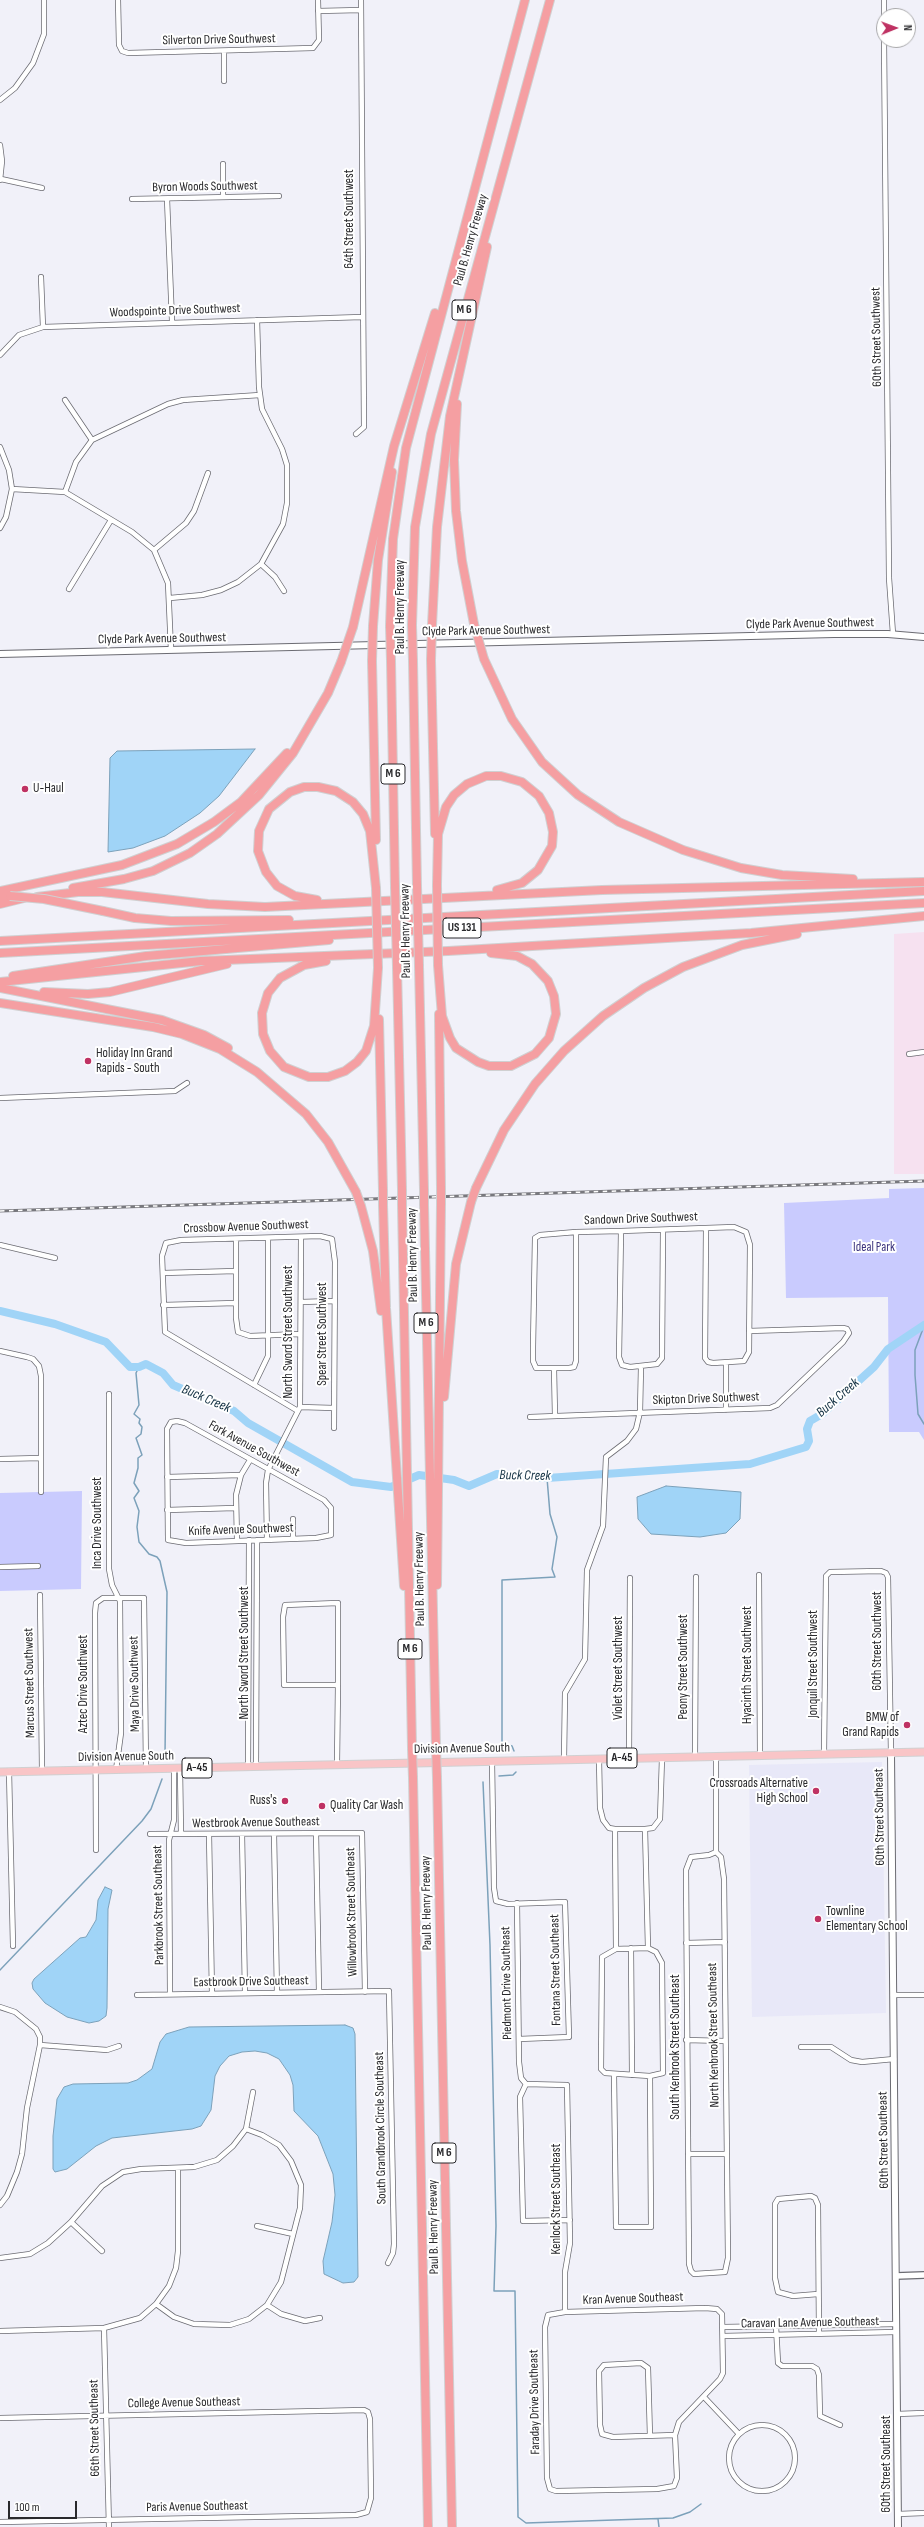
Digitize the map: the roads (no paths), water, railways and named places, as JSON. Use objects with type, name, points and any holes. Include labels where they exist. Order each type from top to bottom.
[{"type":"highway","name":"Paul B. Henry Freeway","points":[[428,2527],[411,1670],[407,1658],[407,1443],[390,626],[392,549],[406,448],[472,196],[526,0]]},
{"type":"highway","name":"Paul B. Henry Freeway","points":[[452,2527],[434,1690],[437,1671],[434,1550],[429,1443],[412,625],[415,527],[431,434],[550,0]]},
{"type":"highway","points":[[440,1442],[441,1189],[437,885],[431,660],[437,527],[447,437],[464,344],[510,147]]},
{"type":"highway","points":[[0,904],[11,898],[132,877],[162,867],[190,853],[222,830],[259,795],[293,753],[328,693],[353,627],[384,483],[472,196]]},
{"type":"highway","points":[[464,344],[454,429],[455,484],[462,562],[474,624],[484,659],[512,719],[542,762],[578,794],[619,822],[641,833],[702,857],[767,872],[824,878],[924,881]]},
{"type":"highway","points":[[393,1425],[383,1205],[372,661],[373,626],[382,532],[403,420]]},
{"type":"highway","points":[[0,891],[122,865],[158,852],[196,834],[229,812],[256,788],[311,723]]},
{"type":"highway","points":[[437,885],[440,823],[446,807],[458,790],[473,781],[495,776],[517,780],[534,790],[548,808],[553,825],[552,846],[538,870],[522,883],[513,887],[448,896]]},
{"type":"highway","points":[[365,901],[302,898],[289,894],[277,886],[266,872],[258,851],[258,831],[269,809],[290,792],[304,787],[331,789],[349,798],[363,814],[370,831],[376,888]]},
{"type":"highway","points":[[11,898],[94,891],[208,904],[249,906],[448,896],[924,881]]},
{"type":"highway","name":"US 131","points":[[0,941],[924,891]]},
{"type":"highway","points":[[0,897],[44,899],[135,918],[171,922],[367,921]]},
{"type":"highway","name":"US 131","points":[[0,953],[924,903]]},
{"type":"highway","points":[[0,983],[201,961],[448,951],[751,932],[924,916]]},
{"type":"highway","points":[[434,1550],[440,1442],[453,1286],[460,1240],[476,1188],[504,1130],[535,1084],[582,1033],[632,996],[683,967],[742,945],[874,921]]},
{"type":"highway","points":[[0,983],[146,956],[322,941],[405,931]]},
{"type":"highway","points":[[438,965],[441,1004],[445,1026],[456,1048],[466,1055],[489,1066],[511,1066],[528,1059],[545,1044],[554,1026],[556,1003],[548,981],[537,968],[526,960],[511,954],[448,951]]},
{"type":"highway","points":[[368,954],[304,965],[288,972],[274,985],[264,1003],[261,1024],[266,1044],[277,1060],[291,1071],[310,1077],[328,1077],[345,1071],[357,1062],[366,1051],[373,1032],[378,968]]},
{"type":"highway","points":[[0,983],[65,994],[110,992],[213,967],[267,959]]},
{"type":"highway","points":[[0,983],[139,1014],[182,1027],[214,1040],[243,1057],[271,1078],[296,1104],[328,1142],[356,1192],[377,1269],[406,1550]]},
{"type":"highway","points":[[0,1003],[146,1026],[188,1036],[238,1060],[257,1072],[296,1104]]},
{"type":"main road","name":"Clyde Park Avenue Southwest","points":[[0,654],[893,634],[924,637]]},
{"type":"main road","name":"Division Avenue South","points":[[0,1772],[716,1756],[891,1754],[924,1752]]},
{"type":"main road","name":"60th Street Southeast","points":[[891,1754],[898,2527]]},
{"type":"street","points":[[0,100],[15,88],[33,63],[44,34],[44,0]]},
{"type":"street","name":"Silverton Drive Southwest","points":[[118,0],[119,46],[122,51],[128,53],[310,49],[316,47],[319,40],[318,11]]},
{"type":"street","points":[[318,0],[318,11],[361,10]]},
{"type":"street","name":"64th Street Southwest","points":[[356,434],[364,426],[362,317],[361,0]]},
{"type":"street","name":"60th Street Southwest","points":[[884,48],[889,578],[893,634]]},
{"type":"street","points":[[224,51],[224,81]]},
{"type":"street","points":[[0,145],[2,161],[0,179],[42,188]]},
{"type":"street","points":[[223,164],[223,197]]},
{"type":"street","name":"Byron Woods Southwest","points":[[132,199],[279,196]]},
{"type":"street","points":[[167,199],[172,321]]},
{"type":"street","points":[[41,277],[43,327]]},
{"type":"street","name":"Woodspointe Drive Southwest","points":[[0,355],[19,335],[43,327],[172,321],[362,317]]},
{"type":"street","points":[[170,598],[202,595],[221,590],[238,582],[261,564],[283,524],[287,503],[288,480],[285,458],[266,419],[260,395],[257,320]]},
{"type":"street","points":[[65,492],[76,462],[92,440],[168,404],[183,400],[260,395]]},
{"type":"street","points":[[65,400],[92,440]]},
{"type":"street","points":[[0,447],[9,470],[12,489],[6,517],[0,528]]},
{"type":"street","points":[[154,550],[186,523],[194,511],[208,473]]},
{"type":"street","points":[[12,489],[65,492],[132,532],[154,550],[166,574],[170,598],[171,650]]},
{"type":"street","points":[[69,589],[111,520]]},
{"type":"street","points":[[261,564],[275,576],[284,591]]},
{"type":"street","points":[[909,1054],[924,1052]]},
{"type":"street","points":[[0,1098],[175,1091],[187,1083]]},
{"type":"street","points":[[706,1228],[706,1358],[708,1362],[726,1363],[744,1361],[748,1358],[750,1331]]},
{"type":"street","name":"Sandown Drive Southwest","points":[[554,1369],[536,1368],[533,1361],[535,1238],[540,1235],[576,1232],[738,1228],[746,1232],[750,1245],[750,1331]]},
{"type":"street","points":[[621,1231],[619,1357],[622,1365],[641,1367],[657,1364],[662,1358],[663,1230]]},
{"type":"street","points":[[555,1416],[554,1369],[574,1366],[576,1361],[576,1232]]},
{"type":"street","name":"Crossbow Avenue Southwest","points":[[163,1273],[163,1248],[166,1243],[181,1240],[320,1236],[332,1239]]},
{"type":"street","name":"North Sword Street Southwest","points":[[267,1540],[266,1483],[268,1470],[299,1409],[301,1237]]},
{"type":"street","points":[[254,1385],[267,1361],[268,1238]]},
{"type":"street","points":[[236,1239],[236,1303],[238,1332],[243,1335],[300,1334]]},
{"type":"street","name":"Spear Street Southwest","points":[[332,1239],[334,1245],[334,1428]]},
{"type":"street","points":[[0,1245],[55,1258]]},
{"type":"street","points":[[236,1271],[163,1273],[163,1325],[168,1336],[299,1409],[334,1408]]},
{"type":"street","points":[[301,1302],[334,1301]]},
{"type":"street","points":[[163,1305],[236,1303]]},
{"type":"street","name":"Skipton Drive Southwest","points":[[530,1417],[770,1408],[777,1405],[848,1336],[848,1330],[843,1328],[750,1331]]},
{"type":"street","points":[[0,1351],[34,1359],[39,1366],[41,1376],[41,1492]]},
{"type":"street","points":[[726,1363],[726,1410]]},
{"type":"street","points":[[564,1760],[565,1692],[585,1659],[587,1570],[603,1526],[605,1463],[609,1454],[633,1435],[640,1412],[641,1367]]},
{"type":"street","name":"Inca Drive Southwest","points":[[108,1394],[109,1569],[112,1585],[119,1597],[121,1733],[116,1770]]},
{"type":"street","name":"Fork Avenue Southwest","points":[[167,1477],[167,1429],[172,1422],[185,1423],[324,1500],[332,1508],[331,1535],[316,1538]]},
{"type":"street","points":[[0,1458],[40,1458]]},
{"type":"street","points":[[237,1540],[235,1508],[240,1475],[250,1460]]},
{"type":"street","points":[[235,1508],[167,1510],[167,1477],[240,1475]]},
{"type":"street","name":"Knife Avenue Southwest","points":[[167,1510],[168,1540],[186,1543],[316,1538]]},
{"type":"street","points":[[293,1519],[293,1539]]},
{"type":"street","name":"North Sword Street Southwest","points":[[248,1767],[249,1540]]},
{"type":"street","name":"North Sword Street Southwest","points":[[256,1766],[257,1540]]},
{"type":"street","points":[[0,1567],[38,1566]]},
{"type":"street","name":"60th Street Southwest","points":[[827,1574],[881,1571],[886,1573],[888,1577],[891,1754]]},
{"type":"street","name":"Jonquil Street Southwest","points":[[824,1754],[827,1574]]},
{"type":"street","name":"Hyacinth Street Southwest","points":[[759,1575],[760,1756]]},
{"type":"street","name":"Peony Street Southwest","points":[[694,1757],[696,1577]]},
{"type":"street","name":"Violet Street Southwest","points":[[629,1758],[630,1578]]},
{"type":"street","name":"Marcus Street Southwest","points":[[40,1595],[42,1771]]},
{"type":"street","name":"Maya Drive Southwest","points":[[119,1597],[144,1598],[146,1769]]},
{"type":"street","name":"Aztec Drive Southwest","points":[[96,1850],[95,1613],[98,1600],[119,1597]]},
{"type":"street","points":[[337,1764],[338,1685],[338,1603],[285,1605],[284,1685],[338,1685]]},
{"type":"street","name":"North Kenbrook Street Southeast","points":[[689,2264],[691,2272],[694,2274],[722,2273],[726,2271],[727,2154],[725,1942],[723,1866],[716,1852],[716,1756]]},
{"type":"street","points":[[599,1759],[601,1816],[606,1825],[615,1829],[644,1829],[654,1828],[660,1820],[662,1758]]},
{"type":"street","points":[[492,1761],[494,1896],[500,1903],[517,1903]]},
{"type":"street","points":[[177,1768],[181,1834]]},
{"type":"street","name":"Parkbrook Street Southeast","points":[[170,1994],[170,1834],[174,1817],[177,1768]]},
{"type":"street","points":[[9,1772],[13,1946]]},
{"type":"street","points":[[615,1829],[616,1949]]},
{"type":"street","points":[[644,1829],[648,1948]]},
{"type":"street","points":[[316,1833],[319,1992]]},
{"type":"street","name":"Westbrook Avenue Southeast","points":[[150,1834],[362,1833]]},
{"type":"street","name":"Willowbrook Street Southeast","points":[[362,1833],[365,1992]]},
{"type":"street","points":[[209,1834],[212,1994]]},
{"type":"street","points":[[242,1834],[244,1993]]},
{"type":"street","points":[[274,1834],[277,1993]]},
{"type":"street","name":"South Kenbrook Street Southeast","points":[[689,2264],[686,2040],[687,1863],[691,1857],[709,1855],[716,1852]]},
{"type":"street","name":"Fontana Street Southeast","points":[[517,1903],[565,1902],[569,2037],[519,2039]]},
{"type":"street","name":"Piedmont Drive Southeast","points":[[517,1903],[520,2073],[526,2084]]},
{"type":"street","points":[[686,1943],[725,1942]]},
{"type":"street","points":[[631,1948],[632,2075]]},
{"type":"street","points":[[648,1948],[660,1957],[662,1970],[663,2073],[650,2076],[605,2073],[601,2068],[600,1965],[602,1957],[616,1949],[648,1948]]},
{"type":"street","name":"Eastbrook Drive Southeast","points":[[137,1995],[389,1991]]},
{"type":"street","name":"South Grandbrook Circle Southeast","points":[[388,2263],[393,2253],[394,2244],[389,1991]]},
{"type":"street","points":[[893,1995],[924,1994]]},
{"type":"street","points":[[0,2007],[15,2012],[27,2021],[39,2034],[40,2045],[27,2108],[22,2154],[17,2172],[0,2205]]},
{"type":"street","points":[[686,2040],[725,2041]]},
{"type":"street","points":[[40,2045],[107,2050],[119,2046]]},
{"type":"street","points":[[802,2047],[831,2047],[851,2060],[862,2062],[894,2059]]},
{"type":"street","points":[[614,2074],[616,2227],[652,2227],[650,2076]]},
{"type":"street","points":[[526,2084],[520,2097],[523,2221],[570,2220]]},
{"type":"street","name":"Kenlock Street Southeast","points":[[526,2084],[567,2085],[570,2220],[565,2312]]},
{"type":"street","points":[[0,2258],[30,2254],[48,2243],[71,2222],[102,2186],[123,2172],[142,2169],[194,2167],[217,2160],[233,2146],[246,2129],[253,2092]]},
{"type":"street","points":[[156,2304],[174,2317],[194,2324],[230,2325],[249,2319],[267,2305],[281,2282],[300,2208],[301,2185],[291,2161],[279,2145],[262,2135],[246,2129]]},
{"type":"street","points":[[688,2154],[727,2154]]},
{"type":"street","points":[[0,2331],[104,2328],[140,2318],[156,2304],[169,2286],[176,2268],[178,2251],[178,2168]]},
{"type":"street","points":[[818,2294],[793,2296],[783,2295],[778,2292],[775,2278],[775,2204],[778,2199],[805,2196],[815,2198],[818,2205],[819,2334]]},
{"type":"street","points":[[71,2222],[102,2251]]},
{"type":"street","points":[[257,2226],[293,2234]]},
{"type":"street","points":[[896,2276],[924,2275]]},
{"type":"street","points":[[267,2305],[281,2314],[305,2321],[320,2318]]},
{"type":"street","name":"Kran Avenue Southeast","points":[[548,2315],[565,2312],[705,2308],[720,2311],[723,2319],[723,2327]]},
{"type":"street","name":"Faraday Drive Southeast","points":[[548,2315],[545,2327],[547,2478],[550,2489],[564,2491],[672,2488],[677,2478],[675,2435]]},
{"type":"street","name":"Caravan Lane Avenue Southeast","points":[[723,2327],[896,2324]]},
{"type":"street","points":[[776,2326],[778,2363],[782,2366],[812,2366],[817,2369],[819,2375],[820,2416],[840,2425]]},
{"type":"street","points":[[650,2436],[649,2372],[646,2366],[642,2364],[608,2364],[602,2367],[600,2371],[600,2425],[602,2434],[613,2437],[650,2436],[675,2435],[678,2422],[720,2379],[722,2373],[723,2327]]},
{"type":"street","name":"66th Street Southeast","points":[[104,2328],[108,2527]]},
{"type":"street","name":"Caravan Lane Avenue Southeast","points":[[723,2336],[896,2332]]},
{"type":"street","points":[[704,2397],[738,2433]]},
{"type":"street","name":"College Avenue Southeast","points":[[0,2418],[360,2410],[368,2412],[370,2419],[369,2509]]},
{"type":"street","points":[[897,2414],[924,2413]]},
{"type":"street","points":[[766,2425],[774,2426],[789,2438],[793,2445],[795,2465],[792,2474],[784,2483],[773,2489],[761,2491],[748,2488],[739,2481],[734,2475],[729,2460],[730,2450],[738,2433],[749,2427],[766,2425]]},
{"type":"street","name":"Paris Avenue Southeast","points":[[0,2522],[364,2514],[369,2509]]},
{"type":"street","points":[[898,2514],[924,2513]]},
{"type":"waterway","name":"Buck Creek","points":[[0,1311],[55,1324],[106,1342],[130,1367],[139,1367],[146,1364],[163,1373],[173,1385],[234,1411],[248,1423],[352,1482],[391,1487],[419,1475],[454,1480],[469,1486],[497,1474],[547,1478],[750,1464],[806,1447],[809,1441],[807,1429],[810,1421],[822,1414],[874,1367],[888,1349],[924,1325]]},
{"type":"waterway","points":[[924,1326],[915,1350],[918,1414],[924,1424]]},
{"type":"waterway","points":[[139,1367],[136,1373],[139,1405],[134,1414],[140,1419],[139,1423],[142,1427],[141,1434],[136,1438],[142,1455],[138,1458],[138,1468],[134,1483],[139,1491],[134,1498],[139,1511],[137,1527],[139,1542],[149,1554],[157,1557],[160,1561],[167,1592],[165,1754]]},
{"type":"waterway","points":[[514,1751],[512,1746],[502,1743],[502,1580],[555,1577],[552,1569],[557,1537],[550,1514],[547,1478]]},
{"type":"waterway","points":[[499,1776],[513,1775],[516,1772]]},
{"type":"waterway","points":[[0,1970],[142,1821],[151,1809],[162,1779]]},
{"type":"waterway","points":[[483,1782],[490,1945],[496,2226],[494,2291],[515,2291],[518,2517],[526,2523],[673,2518],[690,2512],[701,2504]]},
{"type":"waterway","points":[[658,2519],[659,2527]]},
{"type":"railway","points":[[0,1211],[924,1181]]},
{"type":"place","name":"U-Haul","points":[[25,789]]},
{"type":"place","name":"Holiday Inn Grand Rapids - South","points":[[88,1061]]},
{"type":"place","name":"BMW of Grand Rapids","points":[[907,1725]]},
{"type":"place","name":"Crossroads Alternative High School","points":[[816,1791]]},
{"type":"place","name":"Russ's","points":[[285,1801]]},
{"type":"place","name":"Quality Car Wash","points":[[322,1806]]},
{"type":"place","name":"Townline Elementary School","points":[[818,1919]]},
{"type":"park label","name":"Ideal Park","points":[[874,1248]]}]
